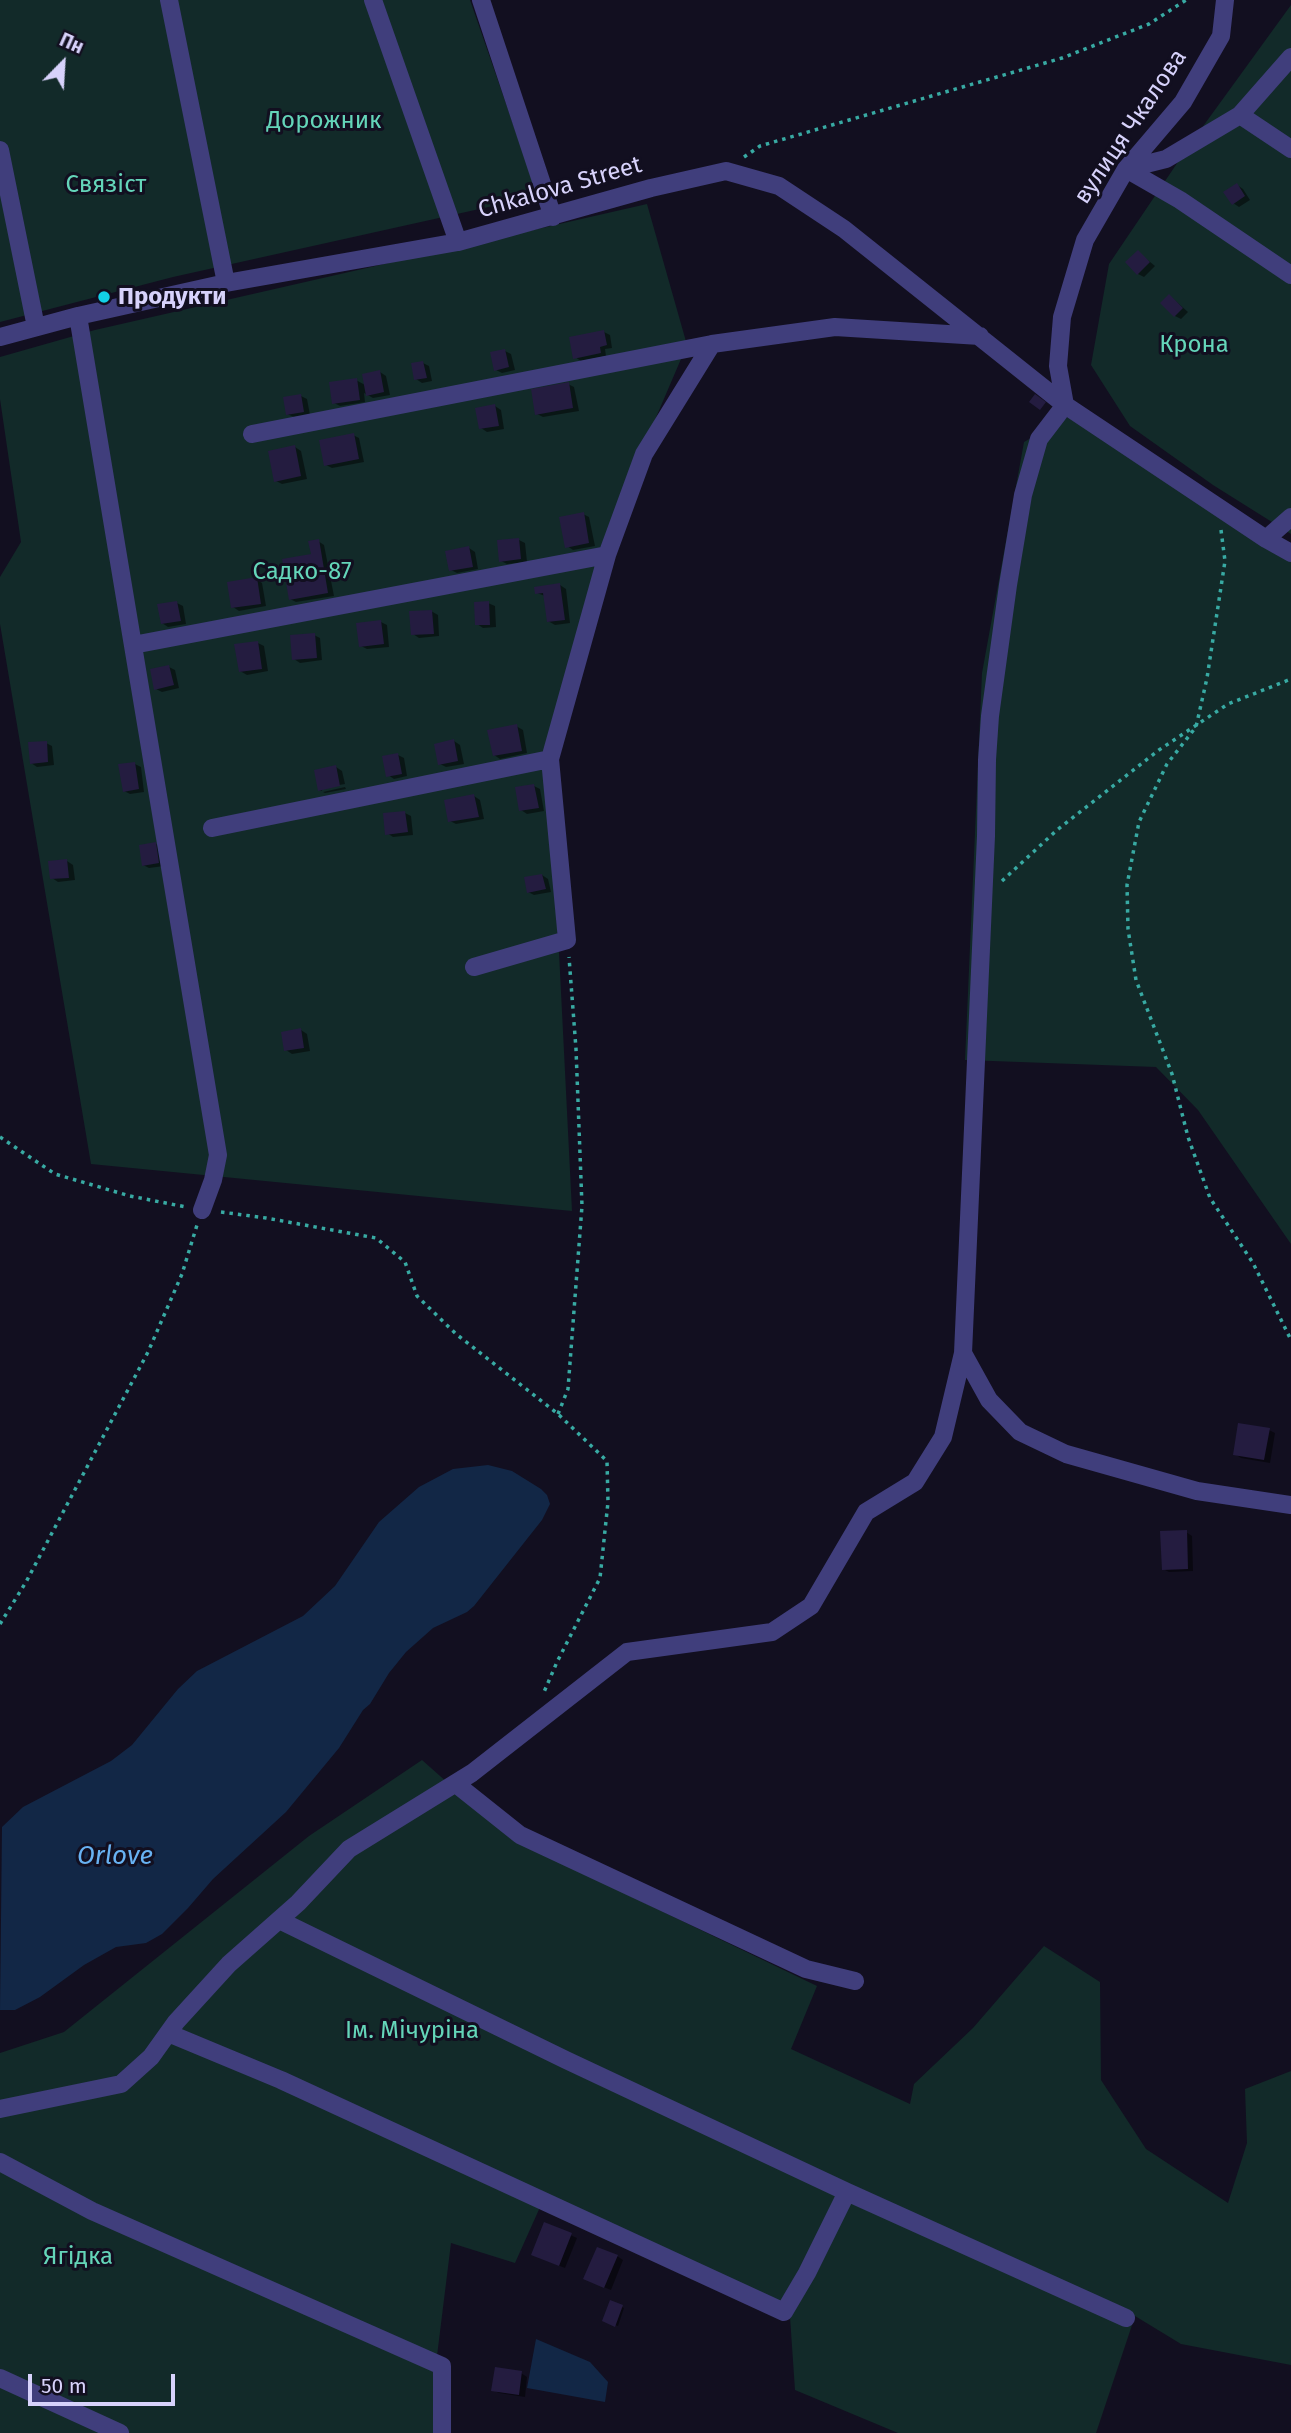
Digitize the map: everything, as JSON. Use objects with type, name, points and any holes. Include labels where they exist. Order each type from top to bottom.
[{"type":"street","points":[[169,0],[226,283]]},
{"type":"street","points":[[373,0],[458,242]]},
{"type":"street","points":[[481,0],[553,217]]},
{"type":"street","name":"вулиця Чкалова","points":[[1065,405],[1058,366],[1062,317],[1085,240],[1126,169],[1182,102],[1221,36],[1225,0]]},
{"type":"street","points":[[1126,169],[1166,159],[1240,114],[1291,57]]},
{"type":"street","points":[[1240,114],[1291,149]]},
{"type":"street","points":[[0,150],[36,327]]},
{"type":"street","points":[[1126,169],[1180,200],[1291,275]]},
{"type":"street","name":"Chkalova Street","points":[[0,337],[78,316],[226,283],[458,242],[651,188],[726,171],[779,186],[844,229],[1065,405],[1291,553]]},
{"type":"street","points":[[78,316],[218,1154],[213,1180],[202,1210]]},
{"type":"street","points":[[253,434],[712,344],[835,327],[979,336]]},
{"type":"street","points":[[474,967],[567,940],[550,759],[607,555],[644,454],[712,344]]},
{"type":"street","points":[[0,2109],[121,2084],[151,2057],[168,2033],[229,1964],[279,1920],[349,1849],[472,1773],[627,1651],[772,1632],[811,1606],[866,1512],[915,1482],[943,1437],[962,1353],[990,716],[1023,495],[1039,439],[1065,405]]},
{"type":"street","points":[[1266,539],[1291,517]]},
{"type":"street","points":[[133,645],[607,555]]},
{"type":"street","points":[[212,828],[550,759]]},
{"type":"street","points":[[962,1353],[989,1401],[1020,1432],[1066,1454],[1198,1490],[1291,1505]]},
{"type":"street","points":[[456,1784],[520,1835],[806,1969],[855,1981]]},
{"type":"street","points":[[279,1920],[578,2066],[1126,2318]]},
{"type":"street","points":[[168,2033],[281,2080],[784,2312],[807,2273],[847,2192]]},
{"type":"street","points":[[0,2162],[92,2211],[442,2366],[442,2433]]},
{"type":"street","points":[[0,2378],[120,2433]]},
{"type":"path","points":[[726,171],[760,146],[1062,58],[1149,24],[1186,0]]},
{"type":"path","points":[[1217,507],[1225,561],[1207,678],[1196,727],[1167,764],[1139,822],[1126,885],[1128,929],[1136,980],[1172,1074],[1188,1137],[1210,1198],[1252,1263],[1291,1340]]},
{"type":"path","points":[[998,890],[1004,878],[1057,830],[1159,750],[1228,704],[1291,679]]},
{"type":"path","points":[[558,1414],[568,1389],[582,1206],[576,1049],[567,940]]},
{"type":"path","points":[[0,1138],[55,1174],[130,1196],[376,1238],[405,1262],[418,1296],[456,1334],[558,1414],[607,1461],[608,1502],[600,1578],[542,1696]]},
{"type":"path","points":[[0,1624],[26,1582],[148,1352],[182,1273],[202,1210]]},
{"type":"green space","points":[[0,0],[470,0],[538,196],[173,277],[0,322]]},
{"type":"green space","name":"Крона","points":[[1291,5],[1291,534],[1213,485],[1130,426],[1091,365],[1109,264],[1188,147]]},
{"type":"green space","name":"Садко-87","points":[[647,204],[687,345],[609,527],[544,753],[559,952],[572,1211],[91,1164],[0,624],[0,577],[21,542],[0,399],[0,357],[95,330]]},
{"type":"green space","points":[[1068,417],[1291,561],[1291,1244],[1198,1110],[1156,1067],[965,1060],[982,673],[1024,442]]},
{"type":"green space","name":"Ім. Мічуріна","points":[[422,1760],[510,1838],[817,1986],[791,2049],[910,2104],[914,2084],[973,2028],[1044,1946],[1100,1982],[1101,2080],[1146,2149],[1228,2203],[1247,2143],[1245,2089],[1291,2071],[1291,2365],[1181,2344],[1135,2316],[1096,2433],[898,2433],[795,2390],[790,2317],[541,2205],[515,2263],[451,2243],[437,2356],[436,2433],[0,2433],[0,2053],[64,2032],[309,1836]]},
{"type":"water","name":"Orlove","points":[[488,1465],[512,1471],[541,1489],[550,1504],[542,1520],[474,1606],[433,1628],[406,1652],[339,1748],[286,1812],[213,1879],[162,1934],[146,1943],[116,1947],[84,1965],[40,1997],[15,2010],[0,2010],[2,1827],[23,1807],[111,1761],[132,1745],[178,1689],[197,1671],[303,1616],[335,1586],[379,1522],[419,1487],[453,1469]]},
{"type":"water","points":[[536,2339],[590,2362],[608,2382],[605,2402],[527,2388]]},
{"type":"building","points":[[1237,183],[1245,196],[1232,205],[1223,192]]},
{"type":"building","points":[[1138,250],[1150,262],[1137,275],[1125,262]]},
{"type":"building","points":[[1169,294],[1183,308],[1174,317],[1160,303]]},
{"type":"building","points":[[604,330],[607,345],[600,347],[601,353],[573,359],[569,337]]},
{"type":"building","points":[[505,349],[509,367],[494,371],[490,352]]},
{"type":"building","points":[[423,361],[427,378],[414,380],[411,363]]},
{"type":"building","points":[[380,370],[384,392],[366,396],[362,374]]},
{"type":"building","points":[[357,378],[360,400],[332,404],[329,382]]},
{"type":"building","points":[[569,382],[573,408],[535,415],[531,389]]},
{"type":"building","points":[[301,394],[304,412],[286,415],[283,397]]},
{"type":"building","points":[[1035,394],[1046,402],[1040,410],[1029,402]]},
{"type":"building","points":[[495,404],[499,426],[479,429],[475,408]]},
{"type":"building","points":[[354,433],[359,459],[324,466],[319,440]]},
{"type":"building","points":[[295,445],[301,476],[274,482],[268,451]]},
{"type":"building","points":[[584,512],[589,543],[565,548],[559,517]]},
{"type":"building","points":[[519,538],[521,559],[499,562],[497,540]]},
{"type":"building","points":[[319,539],[328,593],[289,600],[282,559],[311,554],[308,541]]},
{"type":"building","points":[[469,546],[473,567],[449,571],[445,551]]},
{"type":"building","points":[[257,577],[261,604],[231,608],[227,582]]},
{"type":"building","points":[[560,583],[565,620],[547,622],[543,593],[535,594],[534,587]]},
{"type":"building","points":[[177,601],[181,621],[161,624],[157,604]]},
{"type":"building","points":[[489,601],[490,625],[475,625],[474,602]]},
{"type":"building","points":[[432,610],[434,634],[411,635],[409,611]]},
{"type":"building","points":[[381,620],[384,644],[359,647],[356,623]]},
{"type":"building","points":[[315,633],[317,658],[292,660],[290,635]]},
{"type":"building","points":[[258,641],[262,669],[239,672],[234,644]]},
{"type":"building","points":[[169,665],[174,685],[154,690],[150,669]]},
{"type":"building","points":[[517,724],[522,751],[493,756],[487,730]]},
{"type":"building","points":[[454,739],[458,761],[438,765],[434,744]]},
{"type":"building","points":[[47,741],[48,762],[30,764],[28,742]]},
{"type":"building","points":[[398,753],[402,774],[386,777],[382,756]]},
{"type":"building","points":[[135,762],[139,789],[123,792],[118,764]]},
{"type":"building","points":[[336,765],[340,786],[318,791],[314,770]]},
{"type":"building","points":[[534,784],[539,808],[519,811],[515,787]]},
{"type":"building","points":[[474,794],[479,817],[448,822],[444,800]]},
{"type":"building","points":[[405,811],[408,832],[385,835],[383,813]]},
{"type":"building","points":[[156,842],[159,863],[142,866],[139,845]]},
{"type":"building","points":[[67,859],[69,878],[50,879],[48,861]]},
{"type":"building","points":[[542,874],[546,889],[527,893],[524,877]]},
{"type":"building","points":[[301,1028],[304,1048],[284,1051],[281,1032]]},
{"type":"building","points":[[1238,1423],[1270,1428],[1264,1460],[1233,1455]]},
{"type":"building","points":[[1187,1530],[1188,1569],[1162,1570],[1160,1531]]},
{"type":"building","points":[[544,2222],[572,2233],[559,2266],[531,2255]]},
{"type":"building","points":[[597,2247],[618,2255],[604,2288],[583,2279]]},
{"type":"building","points":[[610,2300],[623,2305],[615,2327],[602,2321]]},
{"type":"building","points":[[495,2367],[522,2371],[519,2395],[491,2391]]},
{"type":"place","name":"Продукти","points":[[104,297]]},
{"type":"park label","name":"Дорожник","points":[[324,121]]},
{"type":"park label","name":"Связіст","points":[[106,185]]},
{"type":"park label","name":"Ягідка","points":[[78,2257]]}]
